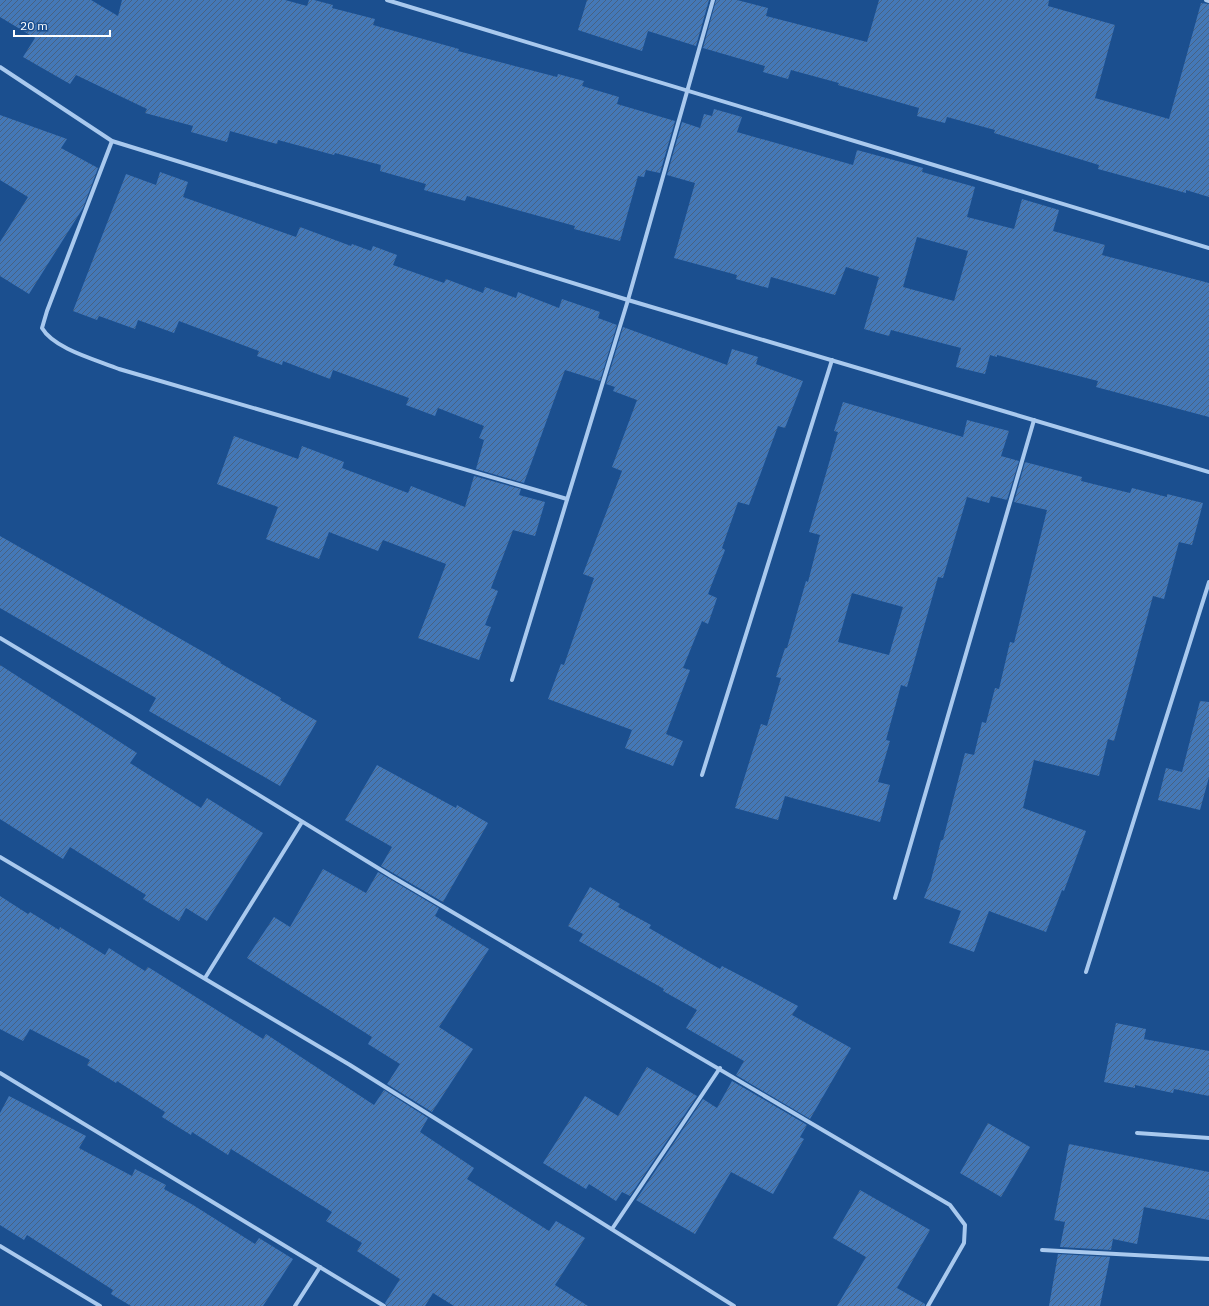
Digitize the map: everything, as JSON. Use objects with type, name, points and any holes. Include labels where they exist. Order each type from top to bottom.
[{"type":"street","points":[[387,0],[1209,248]]},
{"type":"street","points":[[512,680],[628,300],[713,0]]},
{"type":"street","points":[[0,67],[112,141],[628,300],[1209,472]]},
{"type":"street","points":[[112,141],[47,311],[42,328],[46,336],[66,348],[119,368],[567,499]]},
{"type":"street","points":[[702,775],[832,360]]},
{"type":"street","points":[[896,898],[1034,420]]},
{"type":"street","points":[[1086,972],[1209,582]]},
{"type":"street","points":[[0,638],[391,876],[720,1068],[950,1205],[965,1226],[964,1243],[928,1306]]},
{"type":"street","points":[[205,978],[302,822]]},
{"type":"street","points":[[0,857],[350,1065],[734,1306]]},
{"type":"street","points":[[612,1229],[720,1068]]},
{"type":"street","points":[[0,1073],[384,1306]]},
{"type":"street","points":[[1137,1132],[1209,1138]]},
{"type":"street","points":[[0,1246],[100,1306]]},
{"type":"street","points":[[1042,1250],[1209,1259]]},
{"type":"street","points":[[295,1306],[320,1267]]},
{"type":"building","points":[[0,0],[91,0],[118,16],[122,0],[285,0],[307,6],[309,0],[314,0],[333,5],[332,8],[375,19],[373,25],[459,49],[458,51],[557,77],[558,74],[584,81],[582,86],[619,97],[617,104],[675,121],[660,173],[646,170],[644,177],[638,176],[620,241],[574,229],[575,226],[467,196],[465,201],[424,190],[426,184],[380,171],[381,165],[335,153],[334,155],[278,140],[277,144],[230,131],[227,142],[191,132],[193,126],[145,113],[147,109],[76,75],[70,84],[23,57],[35,38],[0,17]]},
{"type":"building","points":[[587,0],[709,0],[696,46],[648,31],[642,51],[578,30]]},
{"type":"building","points":[[716,0],[737,0],[768,8],[766,16],[867,42],[879,0],[1049,0],[1048,6],[1115,25],[1095,98],[1169,119],[1201,3],[1209,4],[1209,197],[1186,190],[1186,193],[1098,169],[1099,165],[994,133],[995,130],[947,117],[945,123],[917,116],[919,108],[838,85],[839,83],[791,70],[788,79],[763,72],[765,66],[703,48]]},
{"type":"building","points":[[714,109],[742,117],[737,132],[853,165],[857,150],[923,168],[922,172],[975,187],[967,217],[1014,229],[1022,199],[1059,210],[1053,231],[1105,245],[1102,255],[1209,283],[1209,417],[1096,387],[1098,381],[997,355],[997,357],[990,355],[985,374],[956,367],[961,348],[891,330],[889,336],[864,329],[879,277],[846,267],[835,295],[771,277],[768,288],[736,279],[737,275],[674,258],[695,183],[667,175],[682,122],[700,128],[704,114],[712,116]],"holes":[[[917,237],[968,251],[954,301],[903,287]]]},
{"type":"building","points":[[0,115],[67,139],[61,148],[98,168],[83,208],[29,294],[0,276],[0,242],[28,197],[0,180]]},
{"type":"building","points":[[160,172],[188,182],[183,197],[296,237],[300,227],[351,246],[352,244],[371,251],[373,246],[397,255],[393,265],[444,283],[446,279],[483,293],[485,287],[516,298],[518,292],[559,308],[562,299],[600,312],[598,318],[617,325],[600,381],[565,370],[524,483],[476,469],[484,440],[479,438],[484,426],[438,408],[435,416],[406,405],[409,398],[333,370],[330,379],[283,361],[282,365],[257,356],[259,351],[179,321],[174,333],[138,320],[135,329],[99,316],[97,320],[73,311],[126,174],[156,185]]},
{"type":"building","points":[[623,327],[727,365],[732,349],[758,357],[756,364],[803,381],[785,428],[778,426],[749,505],[738,502],[722,548],[725,550],[708,594],[717,598],[708,624],[702,621],[683,668],[690,670],[666,734],[683,741],[673,766],[625,748],[632,730],[548,699],[561,664],[564,665],[594,578],[583,574],[622,471],[612,467],[637,400],[613,391],[615,387],[606,384]]},
{"type":"building","points":[[843,402],[963,437],[967,420],[1009,431],[1001,456],[1019,461],[1007,500],[991,496],[989,503],[967,497],[943,578],[938,577],[907,687],[901,685],[886,740],[890,741],[878,782],[890,785],[880,822],[785,796],[778,820],[735,808],[761,724],[767,726],[781,678],[776,677],[785,648],[787,648],[806,581],[808,582],[820,535],[809,532],[838,432],[834,431]],"holes":[[[852,593],[903,607],[889,655],[838,642]]]},
{"type":"building","points":[[234,436],[298,459],[302,446],[344,462],[342,468],[408,493],[411,486],[465,507],[474,476],[521,489],[519,495],[545,502],[535,536],[513,530],[491,588],[498,591],[485,625],[491,627],[479,660],[418,638],[446,564],[383,540],[378,551],[329,532],[319,559],[266,539],[278,507],[217,484]]},
{"type":"building","points":[[1025,462],[1082,477],[1081,481],[1130,493],[1132,488],[1167,497],[1167,494],[1203,503],[1192,545],[1179,542],[1164,599],[1153,596],[1114,741],[1108,739],[1099,776],[1034,760],[1023,808],[1086,831],[1064,891],[1062,890],[1046,932],[989,911],[974,952],[949,943],[961,911],[924,898],[931,880],[941,840],[943,840],[965,753],[974,755],[982,722],[986,723],[995,688],[999,689],[1010,642],[1014,643],[1047,510],[1014,502]]},
{"type":"building","points":[[0,536],[221,662],[220,663],[281,698],[280,700],[317,721],[280,786],[149,711],[156,698],[0,608]]},
{"type":"building","points":[[0,665],[137,753],[130,763],[201,808],[207,798],[263,833],[207,921],[186,908],[179,921],[143,899],[146,895],[70,847],[63,859],[0,819]]},
{"type":"building","points":[[1200,701],[1209,702],[1209,777],[1200,810],[1158,800],[1166,768],[1182,772]]},
{"type":"building","points":[[377,765],[456,808],[457,805],[488,823],[443,902],[381,866],[392,847],[345,820]]},
{"type":"building","points":[[323,869],[366,893],[378,872],[439,908],[435,916],[489,949],[439,1027],[473,1049],[432,1112],[387,1084],[400,1064],[368,1044],[372,1037],[247,958],[274,917],[290,927]]},
{"type":"building","points":[[590,887],[620,904],[618,907],[651,925],[649,928],[720,969],[722,966],[798,1006],[792,1015],[851,1048],[810,1119],[736,1075],[744,1061],[686,1028],[697,1010],[663,991],[664,989],[579,941],[583,934],[568,926]]},
{"type":"building","points":[[0,896],[28,914],[30,912],[59,930],[60,927],[105,955],[109,948],[145,971],[148,967],[263,1039],[266,1034],[374,1105],[384,1090],[428,1118],[420,1132],[474,1168],[467,1179],[549,1231],[556,1221],[585,1238],[555,1285],[588,1306],[454,1306],[433,1293],[425,1306],[387,1306],[385,1303],[400,1279],[357,1251],[362,1243],[326,1221],[332,1212],[231,1149],[228,1155],[192,1132],[191,1135],[162,1117],[165,1112],[117,1081],[116,1083],[87,1065],[90,1060],[30,1029],[23,1041],[0,1029]]},
{"type":"building","points":[[1116,1023],[1146,1029],[1144,1039],[1209,1051],[1209,1096],[1174,1089],[1173,1093],[1135,1085],[1135,1088],[1104,1082]]},
{"type":"building","points":[[647,1067],[697,1096],[630,1196],[622,1192],[616,1201],[589,1184],[586,1189],[543,1163],[585,1096],[618,1116]]},
{"type":"building","points":[[732,1081],[807,1125],[800,1137],[804,1139],[773,1194],[731,1172],[695,1234],[636,1200],[703,1099],[717,1108]]},
{"type":"building","points":[[9,1096],[86,1136],[79,1148],[132,1176],[135,1169],[166,1185],[164,1189],[193,1205],[255,1244],[259,1238],[293,1259],[263,1306],[131,1306],[111,1294],[113,1290],[27,1235],[24,1240],[0,1225],[0,1113]]},
{"type":"building","points":[[988,1123],[1030,1147],[1001,1197],[960,1173]]},
{"type":"building","points":[[1069,1144],[1209,1172],[1209,1220],[1144,1207],[1137,1244],[1113,1239],[1111,1250],[1060,1247],[1065,1222],[1054,1220]]},
{"type":"building","points":[[860,1190],[930,1230],[897,1288],[925,1304],[925,1306],[837,1306],[866,1257],[833,1238]]},
{"type":"building","points":[[1058,1254],[1110,1257],[1100,1306],[1049,1306]]}]
